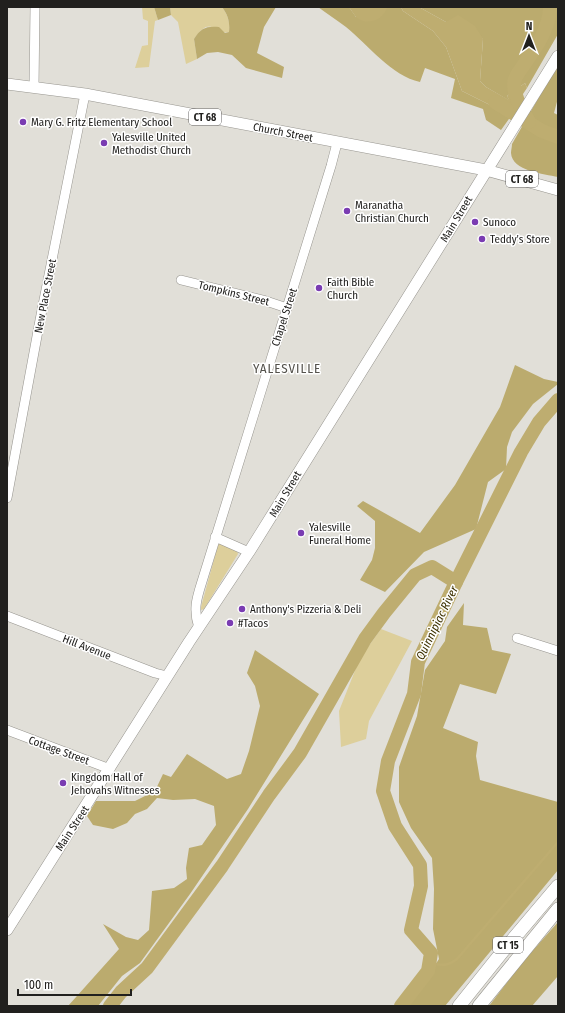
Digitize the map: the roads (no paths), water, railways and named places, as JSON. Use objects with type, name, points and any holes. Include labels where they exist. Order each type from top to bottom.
[{"type":"highway","name":"CT 15","points":[[459,1006],[558,886]]},
{"type":"highway","name":"CT 15","points":[[479,1006],[558,909]]},
{"type":"main road","name":"Main Street","points":[[7,930],[110,769],[167,676],[249,552],[558,56]]},
{"type":"main road","name":"Church Street","points":[[7,84],[85,94],[337,143],[486,170],[558,190]]},
{"type":"street","points":[[34,87],[35,7]]},
{"type":"street","name":"New Place Street","points":[[7,498],[40,320],[85,94]]},
{"type":"street","name":"Chapel Street","points":[[199,628],[195,617],[195,607],[215,536],[337,143]]},
{"type":"street","name":"Tompkins Street","points":[[181,280],[263,300],[287,308]]},
{"type":"street","points":[[215,536],[249,552]]},
{"type":"street","name":"Hill Avenue","points":[[7,616],[148,671],[167,676]]},
{"type":"street","points":[[517,638],[558,651]]},
{"type":"street","name":"Cottage Street","points":[[7,730],[110,769]]},
{"type":"waterway","name":"Quinnipiac River","points":[[529,122],[517,99],[514,89],[514,81],[543,35],[548,21],[550,7]]},
{"type":"waterway","name":"Quinnipiac River","points":[[495,102],[542,131],[558,137]]},
{"type":"waterway","name":"Quinnipiac River","points":[[401,1006],[428,971],[431,953],[411,930],[421,886],[420,865],[395,826],[383,791],[388,761],[414,694],[418,662],[521,452],[539,422],[558,400]]},
{"type":"waterway","points":[[110,1006],[121,992],[147,968],[222,866],[269,795],[300,753],[365,639],[415,575],[432,567],[456,582]]},
{"type":"waterway","points":[[430,963],[441,965],[453,962],[457,959],[558,842]]},
{"type":"place","name":"Mary G. Fritz Elementary School","points":[[23,122]]},
{"type":"place","name":"Yalesville United Methodist Church","points":[[104,143]]},
{"type":"place","name":"Maranatha Christian Church","points":[[347,211]]},
{"type":"place","name":"Sunoco","points":[[475,222]]},
{"type":"place","name":"Teddy’s Store","points":[[482,239]]},
{"type":"place","name":"Faith Bible Church","points":[[319,288]]},
{"type":"place","name":"Yalesville Funeral Home","points":[[301,533]]},
{"type":"place","name":"Anthony's Pizzeria & Deli","points":[[242,609]]},
{"type":"place","name":"#Tacos","points":[[230,623]]},
{"type":"place","name":"Kingdom Hall of Jehovahs Witnesses","points":[[63,783]]},
{"type":"district","name":"YALESVILLE","points":[[287,368]]}]
